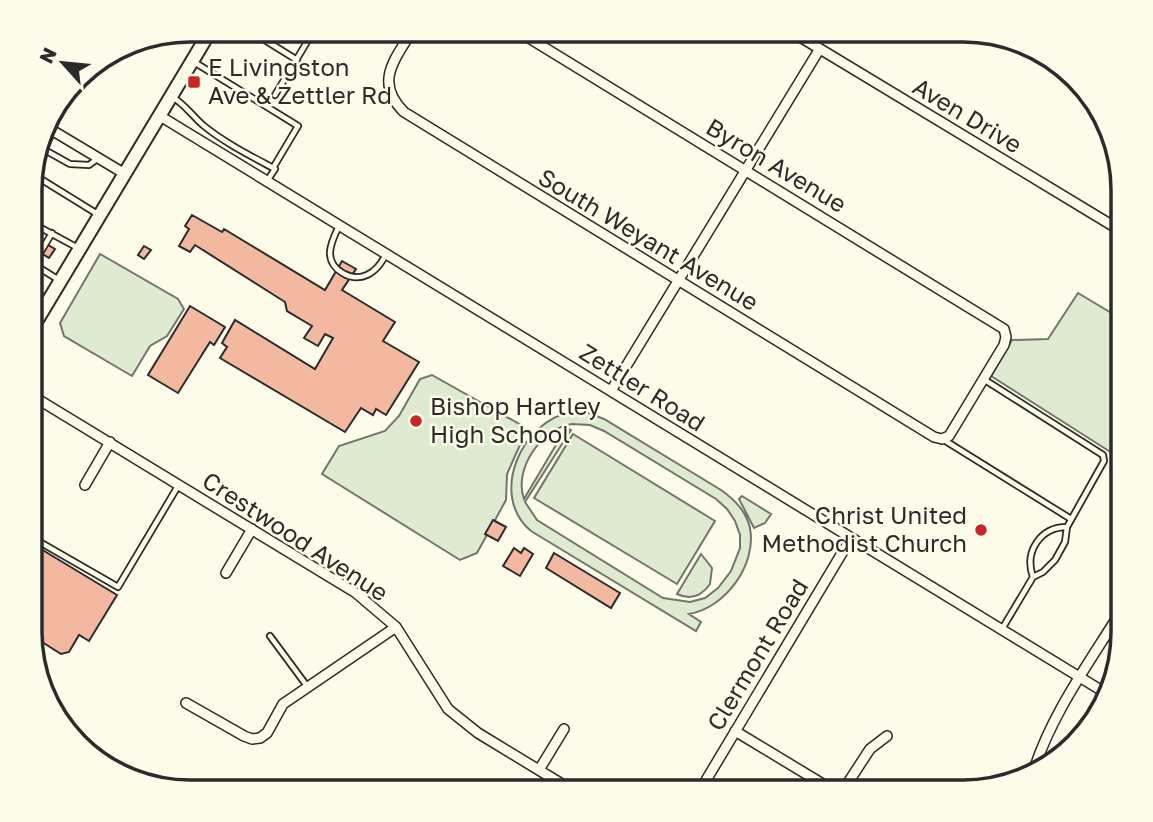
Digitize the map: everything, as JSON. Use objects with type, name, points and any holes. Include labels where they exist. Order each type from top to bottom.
[{"type":"main road","points":[[42,312],[160,116],[200,42]]},
{"type":"street","name":"South Weyant Avenue","points":[[405,42],[392,63],[388,80],[390,93],[404,112],[934,437],[942,439]]},
{"type":"street","name":"Byron Avenue","points":[[537,42],[998,323],[1005,333],[1004,345],[985,380]]},
{"type":"street","name":"Aven Drive","points":[[807,42],[1111,225]]},
{"type":"street","points":[[611,391],[819,50]]},
{"type":"street","name":"Zettler Road","points":[[160,116],[1100,689]]},
{"type":"street","points":[[54,132],[125,174]]},
{"type":"street","points":[[42,303],[46,306]]},
{"type":"street","points":[[942,439],[954,431],[985,380]]},
{"type":"street","name":"Crestwood Avenue","points":[[42,402],[356,593],[396,627],[448,709],[478,733],[555,780]]},
{"type":"street","points":[[85,485],[110,442]]},
{"type":"street","points":[[226,573],[251,529]]},
{"type":"street","name":"Clermont Road","points":[[706,780],[851,538]]},
{"type":"street","points":[[186,703],[252,739],[260,737],[267,733],[283,704],[396,627]]},
{"type":"street","points":[[1038,759],[1047,735],[1111,628]]},
{"type":"street","points":[[539,770],[564,729]]},
{"type":"street","points":[[735,731],[815,780]]},
{"type":"street","points":[[850,780],[870,750],[887,736]]},
{"type":"lane","points":[[268,42],[297,60]]},
{"type":"lane","points":[[275,95],[306,42]]},
{"type":"lane","points":[[192,61],[298,127],[267,181]]},
{"type":"lane","points":[[171,97],[219,136],[273,167]]},
{"type":"lane","points":[[48,152],[70,164],[81,166],[89,165],[98,158]]},
{"type":"lane","points":[[43,179],[100,215]]},
{"type":"lane","points":[[340,226],[330,251],[334,266],[341,272],[351,277],[364,276],[377,268],[387,254]]},
{"type":"lane","points":[[42,229],[80,249]]},
{"type":"lane","points":[[42,250],[52,233]]},
{"type":"lane","points":[[42,271],[61,281]]},
{"type":"lane","points":[[985,380],[1103,454],[1104,461],[1067,527],[1065,542],[1055,560],[1044,572],[1033,577],[1001,630]]},
{"type":"lane","points":[[942,439],[1071,519]]},
{"type":"lane","points":[[42,543],[118,586],[179,485]]},
{"type":"lane","points":[[1033,577],[1029,566],[1033,550],[1044,534],[1053,527],[1067,527]]},
{"type":"lane","points":[[270,636],[307,687]]},
{"type":"green space","points":[[100,254],[178,299],[184,309],[167,336],[150,346],[132,376],[64,336],[60,323]]},
{"type":"green space","points":[[1078,293],[1111,313],[1111,452],[991,376],[1012,340],[1048,339]]},
{"type":"green space","points":[[432,375],[521,425],[524,436],[507,474],[506,500],[477,553],[460,560],[322,474],[339,446],[385,431],[399,416],[420,379]]},
{"type":"green space","points":[[571,412],[586,412],[604,419],[721,490],[743,511],[750,528],[751,542],[743,570],[736,583],[715,603],[689,614],[701,622],[696,631],[531,531],[518,516],[512,498],[516,461],[525,444],[538,429],[553,418]],"holes":[[[572,424],[590,425],[716,499],[735,521],[740,535],[740,548],[731,571],[718,588],[705,598],[690,602],[663,598],[537,520],[525,502],[571,430],[566,428],[524,499],[522,487],[526,463],[541,442],[561,427]]]},
{"type":"green space","points":[[573,434],[715,521],[677,584],[534,498]]},
{"type":"green space","points":[[742,496],[771,514],[765,523],[754,528],[739,499]]},
{"type":"green space","points":[[701,554],[712,568],[710,584],[695,596],[677,594]]},
{"type":"building","points":[[192,215],[222,232],[224,229],[325,290],[342,261],[356,269],[342,290],[395,322],[383,341],[419,362],[386,415],[376,409],[373,415],[361,408],[345,432],[220,358],[227,347],[222,343],[235,320],[315,369],[333,338],[325,334],[318,346],[304,338],[312,326],[287,311],[285,302],[195,245],[190,252],[179,246],[189,229],[185,226]]},
{"type":"building","points":[[42,242],[55,249],[49,258],[42,254]]},
{"type":"building","points":[[144,246],[151,250],[144,259],[138,255]]},
{"type":"building","points":[[190,306],[225,327],[214,345],[210,342],[178,393],[148,375]]},
{"type":"building","points":[[493,520],[506,527],[498,541],[485,534]]},
{"type":"building","points":[[514,548],[521,553],[524,548],[533,554],[520,576],[503,566]]},
{"type":"building","points":[[42,550],[117,595],[89,641],[79,635],[69,652],[61,654],[42,642]]},
{"type":"building","points":[[554,553],[620,593],[611,608],[546,568]]},
{"type":"place","name":"E Livingston Ave & Zettler Rd","points":[[194,82]]},
{"type":"place","name":"Bishop Hartley High School","points":[[416,421]]},
{"type":"place","name":"Christ United Methodist Church","points":[[981,530]]}]
